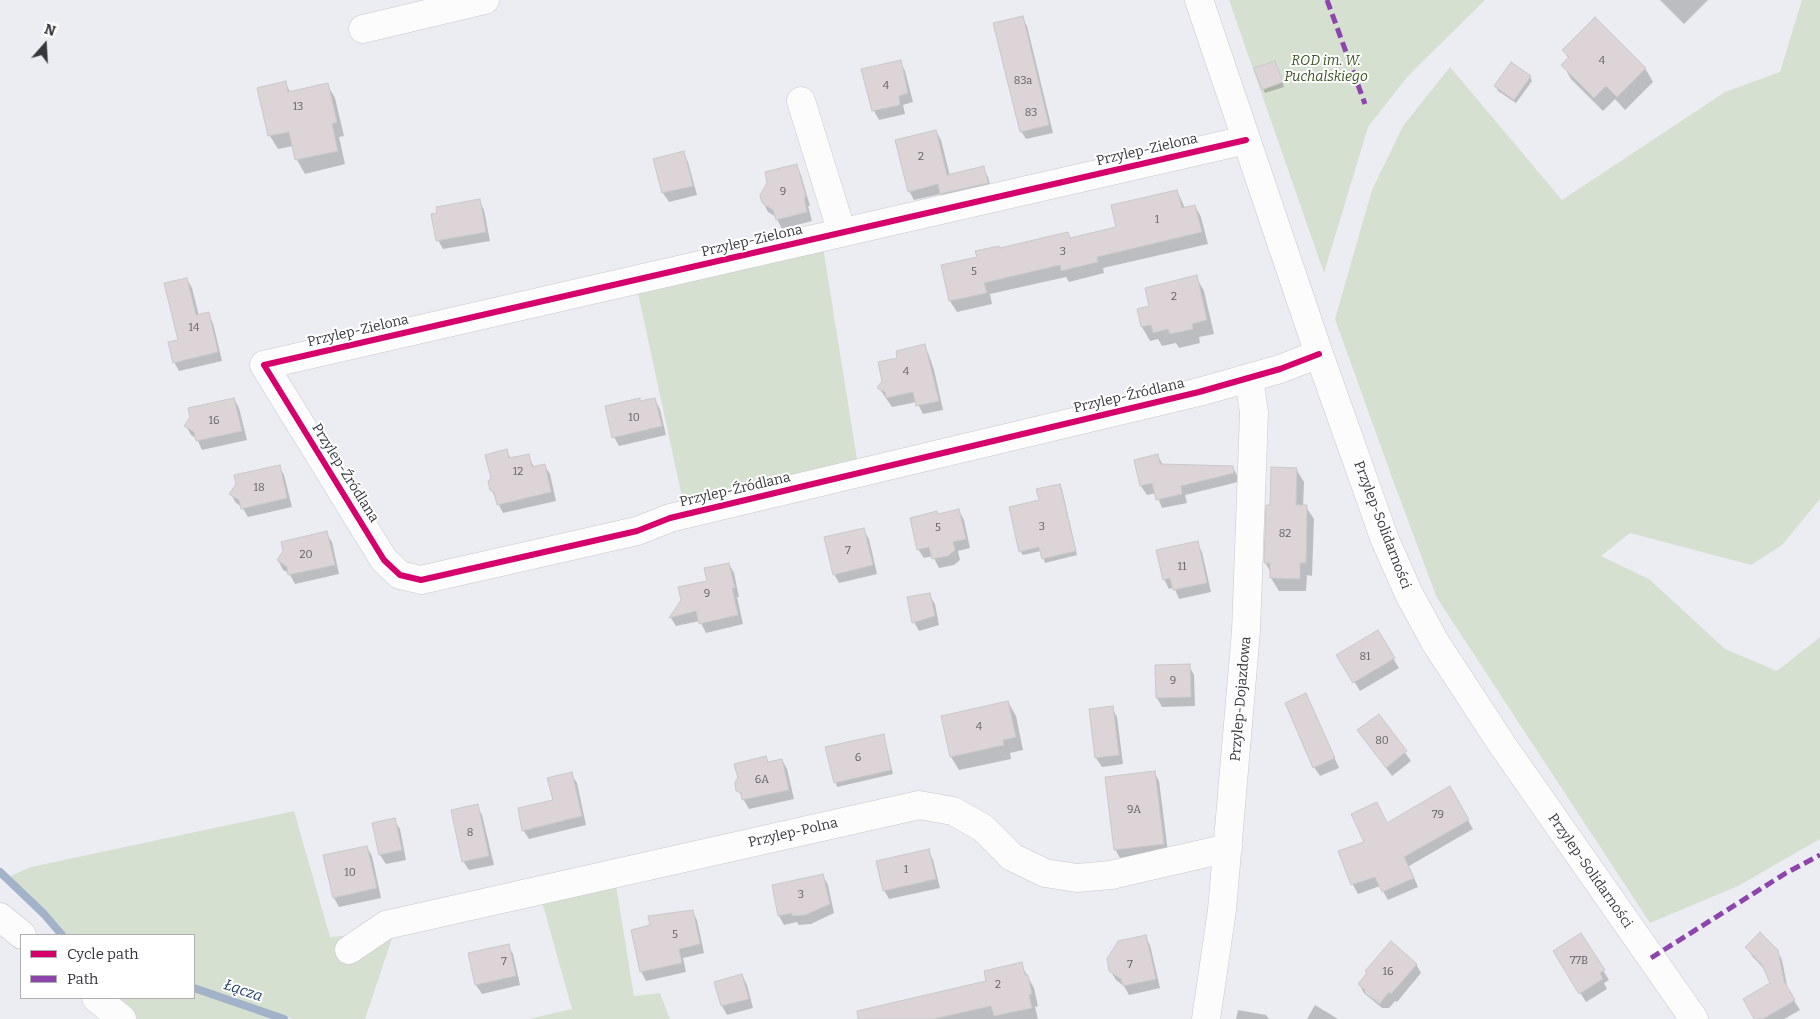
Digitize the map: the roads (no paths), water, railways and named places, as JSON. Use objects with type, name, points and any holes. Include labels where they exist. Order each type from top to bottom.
[{"type":"street","points":[[363,29],[485,0]]},
{"type":"street","name":"Przylep-Solidarności","points":[[1199,0],[1319,354],[1385,540],[1409,594],[1435,642],[1501,743],[1694,1019]]},
{"type":"street","points":[[801,101],[842,233]]},
{"type":"street","name":"Przylep-Zielona","points":[[264,365],[1246,140]]},
{"type":"street","name":"Przylep-Źródlana","points":[[264,365],[384,560],[400,575],[421,580],[637,531],[670,518],[1199,392],[1280,369],[1319,354]]},
{"type":"street","name":"Przylep-Dojazdowa","points":[[1202,1018],[1222,910],[1246,641],[1254,413],[1249,378]]},
{"type":"street","name":"Przylep-Polna","points":[[349,950],[386,926],[919,805],[952,811],[983,828],[1012,857],[1045,873],[1077,878],[1111,875],[1228,848]]},
{"type":"street","points":[[0,917],[21,934]]},
{"type":"street","points":[[97,999],[122,1019]]},
{"type":"waterway","name":"Łącza","points":[[0,872],[44,914],[61,934]]},
{"type":"waterway","name":"Łącza","points":[[195,988],[284,1019]]},
{"type":"park label","name":"ROD im. W. Puchalskiego","points":[[1326,69]]}]
